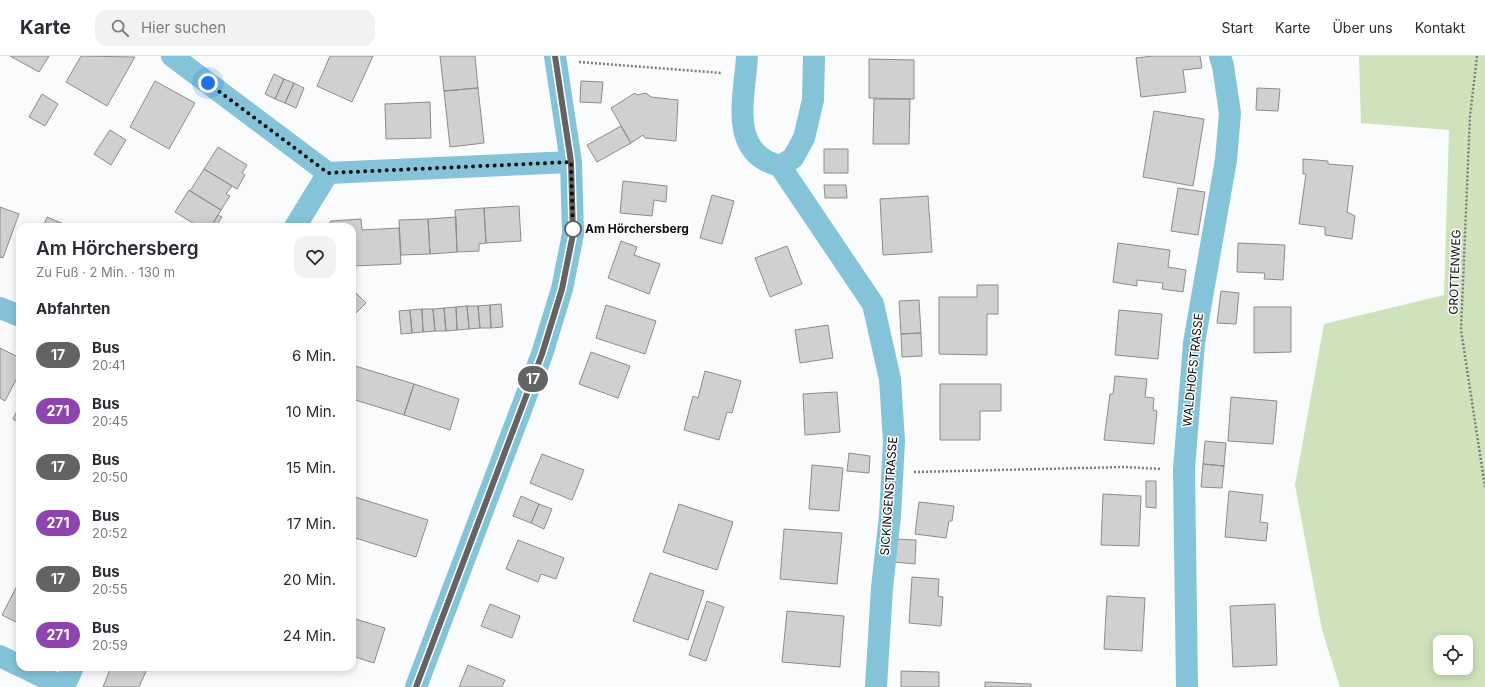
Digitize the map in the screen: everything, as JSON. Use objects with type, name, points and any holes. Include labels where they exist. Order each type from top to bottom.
[{"type":"street","points":[[172,56],[328,173],[571,162]]},
{"type":"street","points":[[747,56],[742,108],[745,134],[754,153],[767,163],[780,166],[793,158],[804,138],[813,100],[814,56]]},
{"type":"street","name":"WALDHOFSTRASSE","points":[[1187,687],[1184,469],[1194,343],[1227,152],[1230,113],[1223,66],[1220,56]]},
{"type":"street","points":[[416,687],[542,354],[562,289],[573,234],[571,162],[555,58]]},
{"type":"street","name":"SICKINGENSTRASSE","points":[[780,166],[872,304],[890,379],[894,441],[890,516],[882,588],[876,687]]},
{"type":"street","points":[[297,223],[328,173]]},
{"type":"street","points":[[0,308],[16,314]]},
{"type":"street","points":[[0,656],[16,664]]},
{"type":"street","points":[[31,671],[63,687],[71,671]]},
{"type":"path","name":"GROTTENWEG","points":[[1477,56],[1470,116],[1462,330],[1485,488]]},
{"type":"path","points":[[555,58],[720,73]]},
{"type":"path","points":[[909,472],[1125,467],[1168,469]]},
{"type":"green space","points":[[1359,56],[1485,56],[1485,687],[1340,687],[1322,630],[1295,485],[1324,324],[1444,295],[1449,130],[1361,123]]},
{"type":"building","points":[[10,56],[49,56],[39,72]]},
{"type":"building","points":[[81,56],[135,57],[107,106],[66,82]]},
{"type":"building","points":[[330,56],[373,56],[352,102],[317,86]]},
{"type":"building","points":[[440,56],[475,56],[478,88],[444,91]]},
{"type":"building","points":[[1153,56],[1200,56],[1202,68],[1183,70],[1186,92],[1141,97],[1136,58]]},
{"type":"building","points":[[869,59],[914,60],[914,99],[869,98]]},
{"type":"building","points":[[274,74],[284,79],[275,99],[265,94]]},
{"type":"building","points":[[284,79],[294,83],[285,103],[275,99]]},
{"type":"building","points":[[155,81],[195,103],[169,149],[130,127]]},
{"type":"building","points":[[581,81],[603,82],[601,103],[580,102]]},
{"type":"building","points":[[294,83],[304,88],[296,108],[285,103]]},
{"type":"building","points":[[478,88],[484,143],[450,147],[444,91]]},
{"type":"building","points":[[1257,88],[1280,89],[1278,111],[1256,110]]},
{"type":"building","points":[[635,93],[637,95],[646,93],[651,97],[678,100],[676,141],[645,138],[643,135],[631,143],[611,108]]},
{"type":"building","points":[[42,94],[58,104],[45,126],[29,117]]},
{"type":"building","points":[[874,99],[910,99],[909,144],[873,144]]},
{"type":"building","points":[[430,102],[431,138],[386,139],[385,104]]},
{"type":"building","points":[[1154,111],[1204,119],[1193,186],[1143,177]]},
{"type":"building","points":[[621,126],[631,143],[597,162],[587,145]]},
{"type":"building","points":[[110,130],[126,140],[111,165],[94,154]]},
{"type":"building","points":[[218,147],[247,165],[242,173],[245,175],[237,189],[204,169]]},
{"type":"building","points":[[824,149],[848,149],[848,173],[824,173]]},
{"type":"building","points":[[1303,159],[1328,161],[1328,164],[1353,166],[1347,212],[1355,216],[1352,239],[1325,235],[1325,227],[1299,224],[1306,174],[1303,174]]},
{"type":"building","points":[[204,169],[232,186],[226,194],[230,196],[221,210],[190,191]]},
{"type":"building","points":[[623,181],[667,186],[666,202],[654,200],[652,216],[620,213]]},
{"type":"building","points":[[824,185],[846,185],[847,198],[825,198]]},
{"type":"building","points":[[1178,188],[1205,192],[1198,235],[1171,231]]},
{"type":"building","points":[[189,190],[221,210],[213,223],[193,223],[175,212]]},
{"type":"building","points":[[712,195],[734,201],[722,244],[700,238]]},
{"type":"building","points":[[928,196],[932,252],[883,255],[880,199]]},
{"type":"building","points":[[519,206],[521,241],[486,243],[484,208]]},
{"type":"building","points":[[0,207],[19,214],[3,258],[0,257]]},
{"type":"building","points":[[484,208],[486,243],[479,244],[479,251],[457,252],[455,210]]},
{"type":"building","points":[[218,215],[222,217],[218,223],[213,223]]},
{"type":"building","points":[[47,217],[61,223],[45,223]]},
{"type":"building","points":[[456,217],[457,252],[430,254],[428,219]]},
{"type":"building","points":[[361,219],[362,230],[399,228],[401,264],[356,266],[356,223],[329,223],[331,221]]},
{"type":"building","points":[[428,219],[430,254],[401,255],[399,220]]},
{"type":"building","points":[[621,241],[637,247],[634,255],[660,264],[649,294],[608,278]]},
{"type":"building","points":[[1118,243],[1170,250],[1168,267],[1186,270],[1183,292],[1162,289],[1163,283],[1137,280],[1137,286],[1113,282]]},
{"type":"building","points":[[1238,243],[1285,245],[1283,280],[1264,279],[1265,273],[1237,272]]},
{"type":"building","points":[[787,246],[802,284],[770,297],[755,258]]},
{"type":"building","points":[[977,285],[998,285],[998,314],[987,314],[987,355],[939,354],[939,297],[977,297]]},
{"type":"building","points":[[1221,291],[1239,293],[1236,324],[1217,323]]},
{"type":"building","points":[[356,293],[366,303],[356,313]]},
{"type":"building","points":[[919,300],[921,333],[901,334],[899,301]]},
{"type":"building","points":[[501,304],[503,327],[491,328],[490,305]]},
{"type":"building","points":[[490,305],[491,328],[480,328],[478,306]]},
{"type":"building","points":[[606,305],[656,321],[645,354],[596,338]]},
{"type":"building","points":[[467,306],[469,329],[457,330],[456,307]]},
{"type":"building","points":[[467,306],[478,306],[480,328],[469,329]]},
{"type":"building","points":[[456,307],[457,330],[446,331],[444,308]]},
{"type":"building","points":[[1254,307],[1291,307],[1291,352],[1254,353]]},
{"type":"building","points":[[444,308],[446,331],[435,331],[433,309]]},
{"type":"building","points":[[422,309],[423,332],[412,333],[410,310]]},
{"type":"building","points":[[422,309],[433,309],[435,331],[423,332]]},
{"type":"building","points":[[410,310],[412,333],[401,334],[399,311]]},
{"type":"building","points":[[1119,310],[1162,314],[1158,359],[1115,355]]},
{"type":"building","points":[[828,325],[833,358],[800,363],[795,330]]},
{"type":"building","points":[[921,333],[922,356],[902,357],[901,334]]},
{"type":"building","points":[[0,348],[16,356],[16,380],[5,401],[0,398]]},
{"type":"building","points":[[591,352],[630,366],[618,398],[579,384]]},
{"type":"building","points":[[356,366],[414,384],[404,415],[356,400]]},
{"type":"building","points":[[705,371],[741,381],[732,413],[727,412],[719,440],[684,430],[693,396],[698,398]]},
{"type":"building","points":[[1115,376],[1147,379],[1145,397],[1154,398],[1153,410],[1157,411],[1154,444],[1104,440],[1110,394],[1113,394]]},
{"type":"building","points":[[414,384],[459,399],[450,430],[404,415]]},
{"type":"building","points":[[940,384],[1001,384],[1001,411],[980,411],[980,440],[940,440]]},
{"type":"building","points":[[837,392],[840,432],[805,435],[803,394]]},
{"type":"building","points":[[1231,397],[1277,401],[1273,444],[1228,441]]},
{"type":"building","points":[[16,413],[16,421],[13,419]]},
{"type":"building","points":[[1205,441],[1226,443],[1224,466],[1203,464]]},
{"type":"building","points":[[849,453],[870,456],[869,473],[847,471]]},
{"type":"building","points":[[542,454],[584,470],[572,500],[530,483]]},
{"type":"building","points":[[1203,464],[1224,466],[1222,488],[1201,487]]},
{"type":"building","points":[[812,465],[843,468],[839,511],[809,509]]},
{"type":"building","points":[[1146,481],[1156,481],[1156,508],[1146,507]]},
{"type":"building","points":[[1229,491],[1263,495],[1260,522],[1268,523],[1266,541],[1225,537]]},
{"type":"building","points":[[1103,494],[1141,496],[1139,546],[1101,545]]},
{"type":"building","points":[[521,496],[539,504],[531,523],[513,516]]},
{"type":"building","points":[[356,497],[428,520],[416,557],[356,538]]},
{"type":"building","points":[[919,502],[954,506],[952,521],[949,521],[946,538],[915,534]]},
{"type":"building","points":[[539,504],[552,509],[544,529],[531,523]]},
{"type":"building","points":[[679,504],[733,522],[717,570],[663,552]]},
{"type":"building","points":[[784,529],[842,533],[837,584],[780,579]]},
{"type":"building","points":[[896,539],[916,540],[915,564],[894,562]]},
{"type":"building","points":[[518,540],[564,558],[556,579],[541,574],[538,582],[506,569]]},
{"type":"building","points":[[650,573],[704,591],[688,640],[633,621]]},
{"type":"building","points":[[912,577],[939,579],[938,596],[943,597],[941,626],[909,623]]},
{"type":"building","points":[[16,588],[16,622],[2,615]]},
{"type":"building","points":[[1107,596],[1145,598],[1142,651],[1104,649]]},
{"type":"building","points":[[707,601],[724,607],[706,661],[689,655]]},
{"type":"building","points":[[490,604],[520,616],[512,638],[481,626]]},
{"type":"building","points":[[1275,604],[1277,665],[1233,667],[1230,606]]},
{"type":"building","points":[[787,611],[844,616],[840,667],[782,662]]},
{"type":"building","points":[[356,619],[385,628],[374,663],[356,657]]},
{"type":"building","points":[[468,665],[505,680],[502,687],[459,687]]},
{"type":"building","points":[[109,671],[146,671],[139,687],[103,687]]},
{"type":"building","points":[[901,671],[939,672],[939,687],[901,687]]},
{"type":"building","points":[[985,682],[1031,684],[1031,687],[985,687]]},
{"type":"bus line","name":"17","points":[[416,687],[542,354],[562,289],[573,234],[571,162],[555,56]]},
{"type":"place","name":"Am Hörchersberg","points":[[573,229]]},
{"type":"route","points":[[208,83],[328,173],[571,162],[573,234],[573,229]]}]
